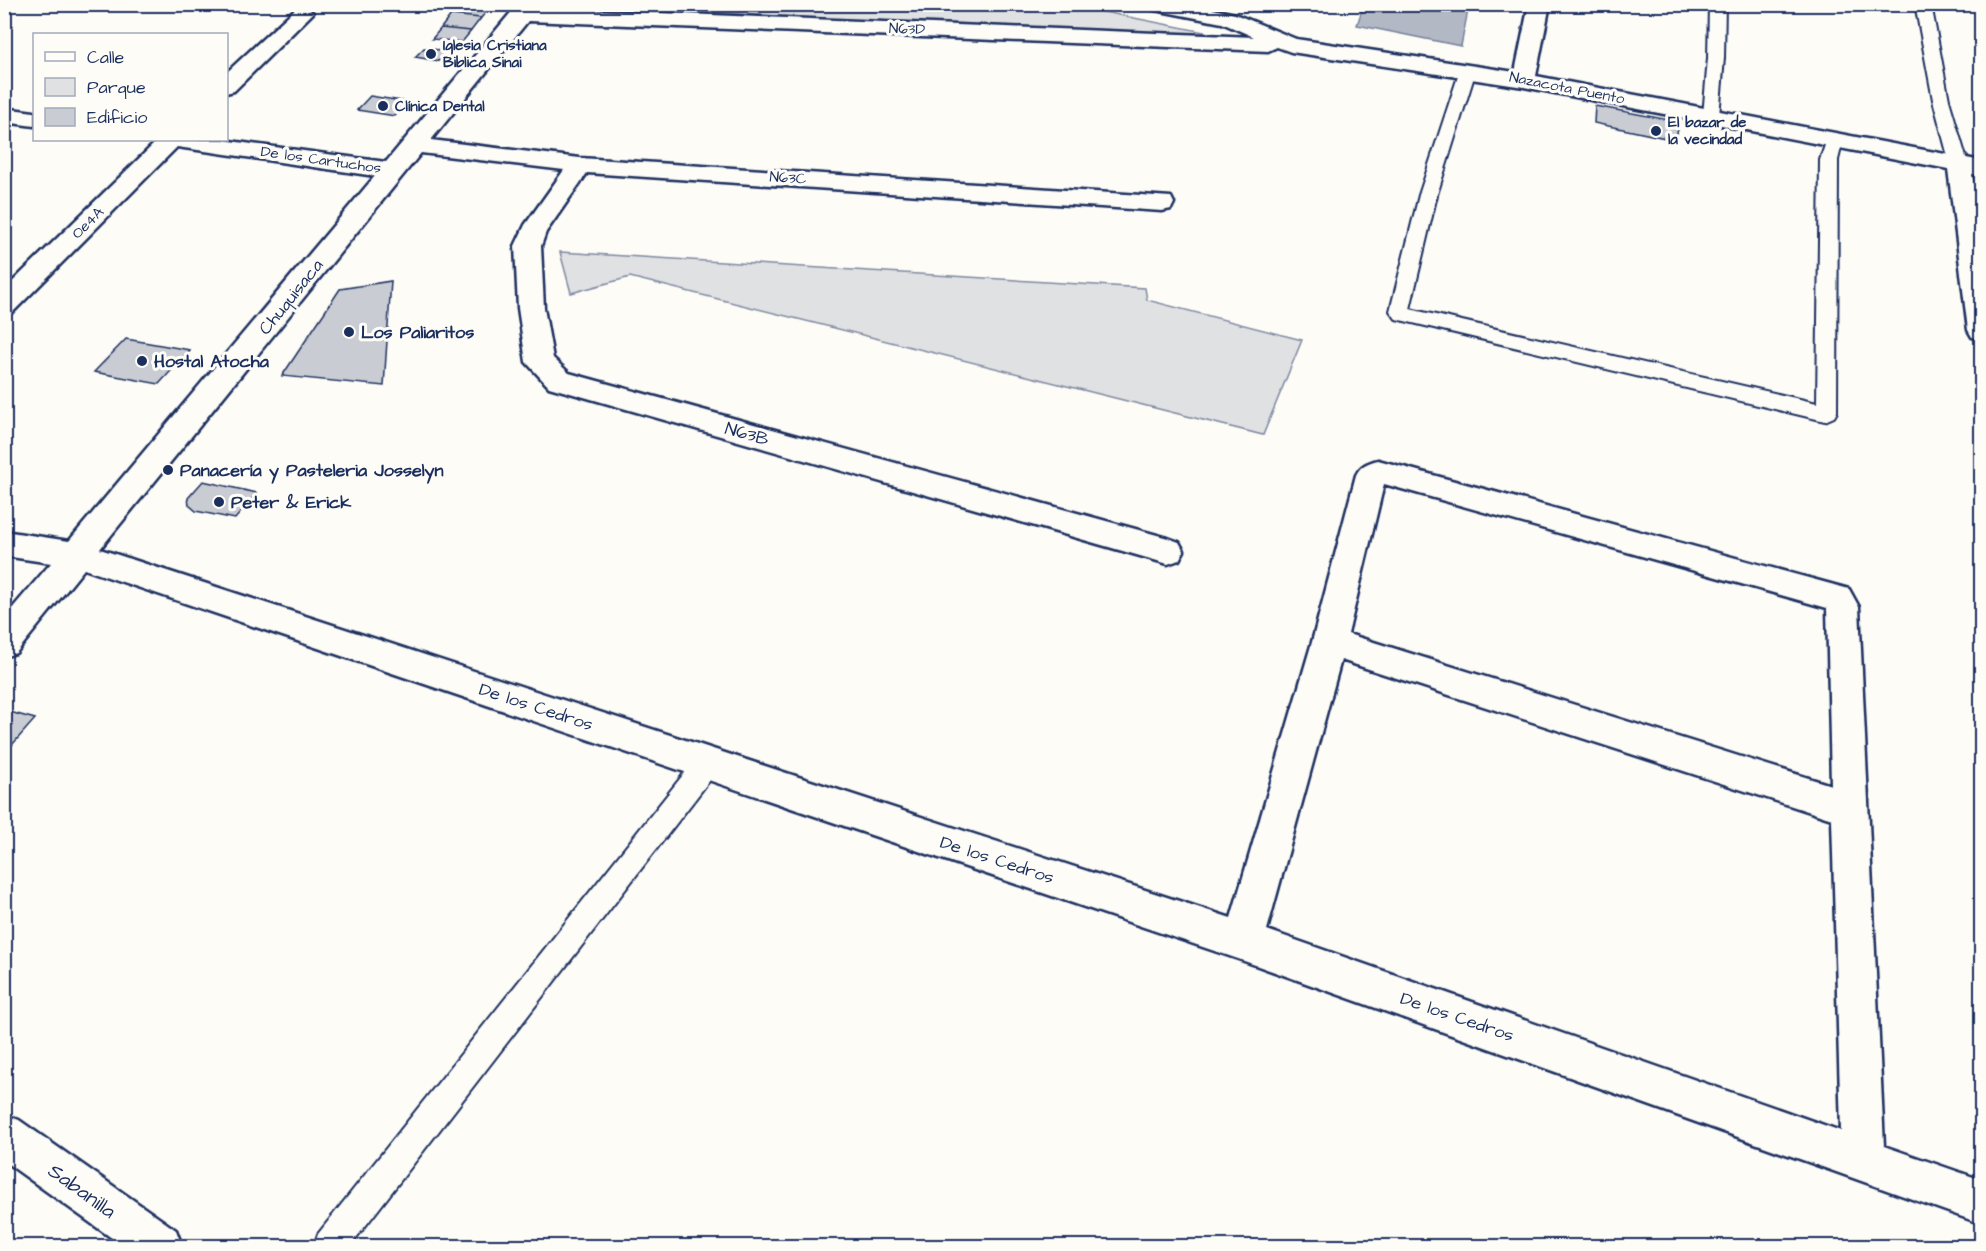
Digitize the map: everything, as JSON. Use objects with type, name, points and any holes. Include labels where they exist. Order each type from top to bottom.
[{"type":"street","name":"Nazacota Puento","points":[[1155,4],[1230,11],[1291,45],[1468,70],[1970,166]]},
{"type":"street","points":[[1524,80],[1540,4]]},
{"type":"street","name":"N63D","points":[[526,9],[1291,45]]},
{"type":"street","name":"Chuquisaca","points":[[4,643],[79,555],[526,9]]},
{"type":"street","points":[[228,84],[302,13]]},
{"type":"street","points":[[4,115],[33,119]]},
{"type":"street","name":"Oe4A","points":[[4,306],[170,141]]},
{"type":"street","name":"De los Cartuchos","points":[[184,141],[394,171]]},
{"type":"street","name":"N63C","points":[[416,145],[580,165],[1162,203]]},
{"type":"street","name":"N63B","points":[[580,165],[534,231],[528,246],[531,309],[540,362],[559,380],[1167,551]]},
{"type":"street","points":[[1970,166],[1982,330]]},
{"type":"street","points":[[1244,942],[1329,642],[1371,475],[1378,471],[1838,598],[1843,607],[1863,1160]]},
{"type":"street","name":"De los Cedros","points":[[4,543],[79,555],[1244,942],[1982,1202]]},
{"type":"street","points":[[1329,642],[1851,808]]},
{"type":"street","name":"Sabanilla","points":[[4,1135],[160,1246]]},
{"type":"lane","points":[[1711,116],[1716,58],[1717,4]]},
{"type":"lane","points":[[1923,4],[1941,100],[1970,166]]},
{"type":"lane","points":[[1468,70],[1428,195],[1402,313],[1825,413],[1827,412],[1829,160],[1833,140]]},
{"type":"lane","points":[[330,1246],[707,764]]},
{"type":"green space","points":[[664,4],[1069,5],[1244,40],[660,10]]},
{"type":"green space","points":[[560,252],[1145,288],[1147,300],[1302,340],[1263,435],[630,277],[571,293]]},
{"type":"shaded area","points":[[1364,4],[1469,5],[1461,46],[1357,25]]},
{"type":"building","points":[[460,4],[493,4],[481,18],[451,15]]},
{"type":"building","points":[[451,15],[481,18],[471,31],[441,28]]},
{"type":"building","points":[[441,28],[471,31],[462,42],[432,39]]},
{"type":"building","name":"Iglesia Cristiana Biblica Sinai","points":[[424,48],[448,51],[439,61],[415,57]]},
{"type":"building","name":"Clínica Dental","points":[[370,96],[408,102],[395,116],[357,110]]},
{"type":"building","name":"El bazar de la vecindad","points":[[1595,106],[1680,122],[1675,140],[1594,123]]},
{"type":"building","name":"Los Paliaritos","points":[[391,281],[384,386],[282,376],[340,289]]},
{"type":"building","name":"Hostal Atocha","points":[[126,339],[190,350],[159,384],[94,372]]},
{"type":"building","name":"Peter & Erick","points":[[203,481],[257,493],[235,519],[196,511],[189,505],[188,498]]},
{"type":"building","points":[[10,712],[35,719],[4,754],[4,718]]},
{"type":"place","name":"Iglesia Cristiana Biblica Sinai","points":[[431,54]]},
{"type":"place","name":"Clínica Dental","points":[[383,106]]},
{"type":"place","name":"El bazar de la vecindad","points":[[1656,131]]},
{"type":"place","name":"Los Paliaritos","points":[[349,332]]},
{"type":"place","name":"Hostal Atocha","points":[[142,361]]},
{"type":"place","name":"Panacería y Pasteleria Josselyn","points":[[168,470]]},
{"type":"place","name":"Peter & Erick","points":[[219,502]]}]
